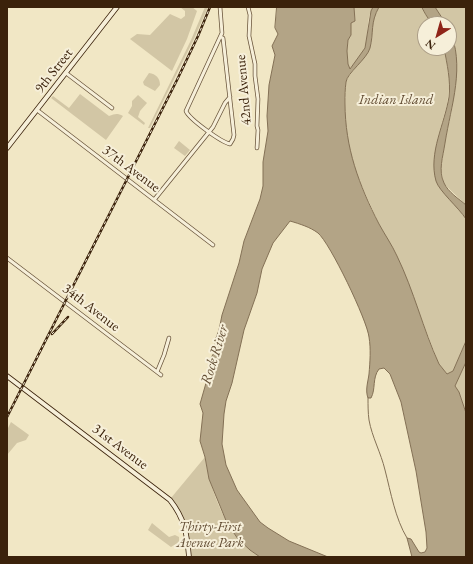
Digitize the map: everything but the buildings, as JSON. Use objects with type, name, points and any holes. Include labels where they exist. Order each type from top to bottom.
[{"type":"street","name":"9th Street","points":[[7,148],[117,7]]},
{"type":"street","points":[[220,7],[222,29],[221,37],[187,107],[186,113],[209,132],[224,142],[230,144],[234,138],[223,38],[221,37]]},
{"type":"street","name":"42nd Avenue","points":[[248,7],[250,15],[249,36],[255,64],[254,76],[258,99],[257,148]]},
{"type":"street","points":[[66,73],[112,108]]},
{"type":"street","points":[[154,200],[213,127],[225,103],[230,97]]},
{"type":"street","name":"37th Avenue","points":[[37,110],[213,245]]},
{"type":"street","name":"34th Avenue","points":[[7,258],[161,375]]},
{"type":"street","points":[[157,372],[169,338]]},
{"type":"street","name":"31st Avenue","points":[[7,376],[170,500],[180,514],[185,527],[189,557]]},
{"type":"green space","points":[[180,7],[192,7],[197,11],[187,39],[172,71],[130,39],[137,34],[150,35],[170,14],[181,19],[185,16],[185,11]]},
{"type":"green space","points":[[205,7],[208,7],[194,39],[150,128],[148,128],[191,40]]},
{"type":"green space","points":[[354,7],[373,7],[369,17],[365,48],[350,69],[347,51],[348,40],[351,35],[351,23],[355,21]]},
{"type":"green space","name":"Indian Island","points":[[379,7],[422,7],[427,16],[417,16],[417,56],[445,56],[449,78],[449,89],[447,105],[438,136],[434,170],[438,185],[453,201],[466,219],[466,341],[453,371],[447,374],[439,364],[397,256],[379,224],[354,169],[348,144],[345,120],[346,80],[369,50],[372,39],[371,28]]},
{"type":"green space","points":[[435,7],[466,7],[466,205],[444,184],[441,168],[446,135],[452,110],[457,56],[457,16],[441,16]]},
{"type":"green space","points":[[149,73],[156,75],[159,80],[160,85],[155,91],[144,85],[143,82]]},
{"type":"green space","points":[[80,94],[109,116],[119,114],[123,116],[106,140],[51,98],[53,96],[69,108]]},
{"type":"green space","points":[[138,95],[147,103],[140,111],[138,117],[145,123],[144,125],[128,113],[132,106],[132,101]]},
{"type":"green space","points":[[179,141],[190,150],[185,156],[174,148]]},
{"type":"green space","points":[[466,362],[466,413],[459,392],[455,386]]},
{"type":"green space","points":[[11,422],[29,435],[26,440],[17,443],[7,455],[7,430]]},
{"type":"green space","name":"Thirty-First Avenue Park","points":[[205,457],[213,489],[227,522],[241,542],[260,557],[189,557],[188,533],[184,519],[171,498]]},
{"type":"green space","points":[[152,523],[169,537],[175,535],[179,537],[179,542],[171,547],[148,530]]},
{"type":"water","name":"Rock River","points":[[277,7],[354,7],[355,21],[351,23],[351,35],[348,40],[347,51],[350,69],[365,48],[371,11],[373,7],[379,7],[374,18],[370,48],[365,57],[347,78],[346,82],[345,103],[350,151],[365,195],[403,269],[433,351],[439,364],[447,374],[453,371],[466,341],[466,362],[455,386],[459,392],[466,413],[466,557],[412,557],[407,538],[411,539],[419,552],[425,552],[427,548],[426,532],[416,471],[401,402],[390,374],[384,368],[379,369],[377,372],[371,398],[368,398],[367,389],[370,346],[367,328],[362,315],[339,266],[324,240],[315,231],[294,222],[290,221],[273,243],[262,269],[257,293],[244,330],[232,383],[226,401],[222,444],[226,465],[237,490],[260,522],[289,541],[328,557],[260,557],[238,539],[227,523],[209,479],[200,441],[203,413],[200,404],[210,369],[210,359],[214,353],[222,315],[239,263],[244,241],[260,199],[263,186],[263,162],[268,131],[267,116],[269,85],[275,55],[272,46],[278,34],[275,28]]},
{"type":"water","points":[[422,7],[435,7],[441,16],[427,16]]},
{"type":"water","points":[[445,56],[456,56],[456,86],[442,158],[441,173],[444,183],[448,189],[466,205],[466,219],[438,185],[434,170],[434,160],[438,138],[449,97]]},
{"type":"waterway","points":[[368,398],[368,415],[370,426],[383,464],[396,514],[407,538]]},
{"type":"railway","points":[[7,417],[177,80],[210,7]]},
{"type":"railway","points":[[52,334],[68,317]]}]
